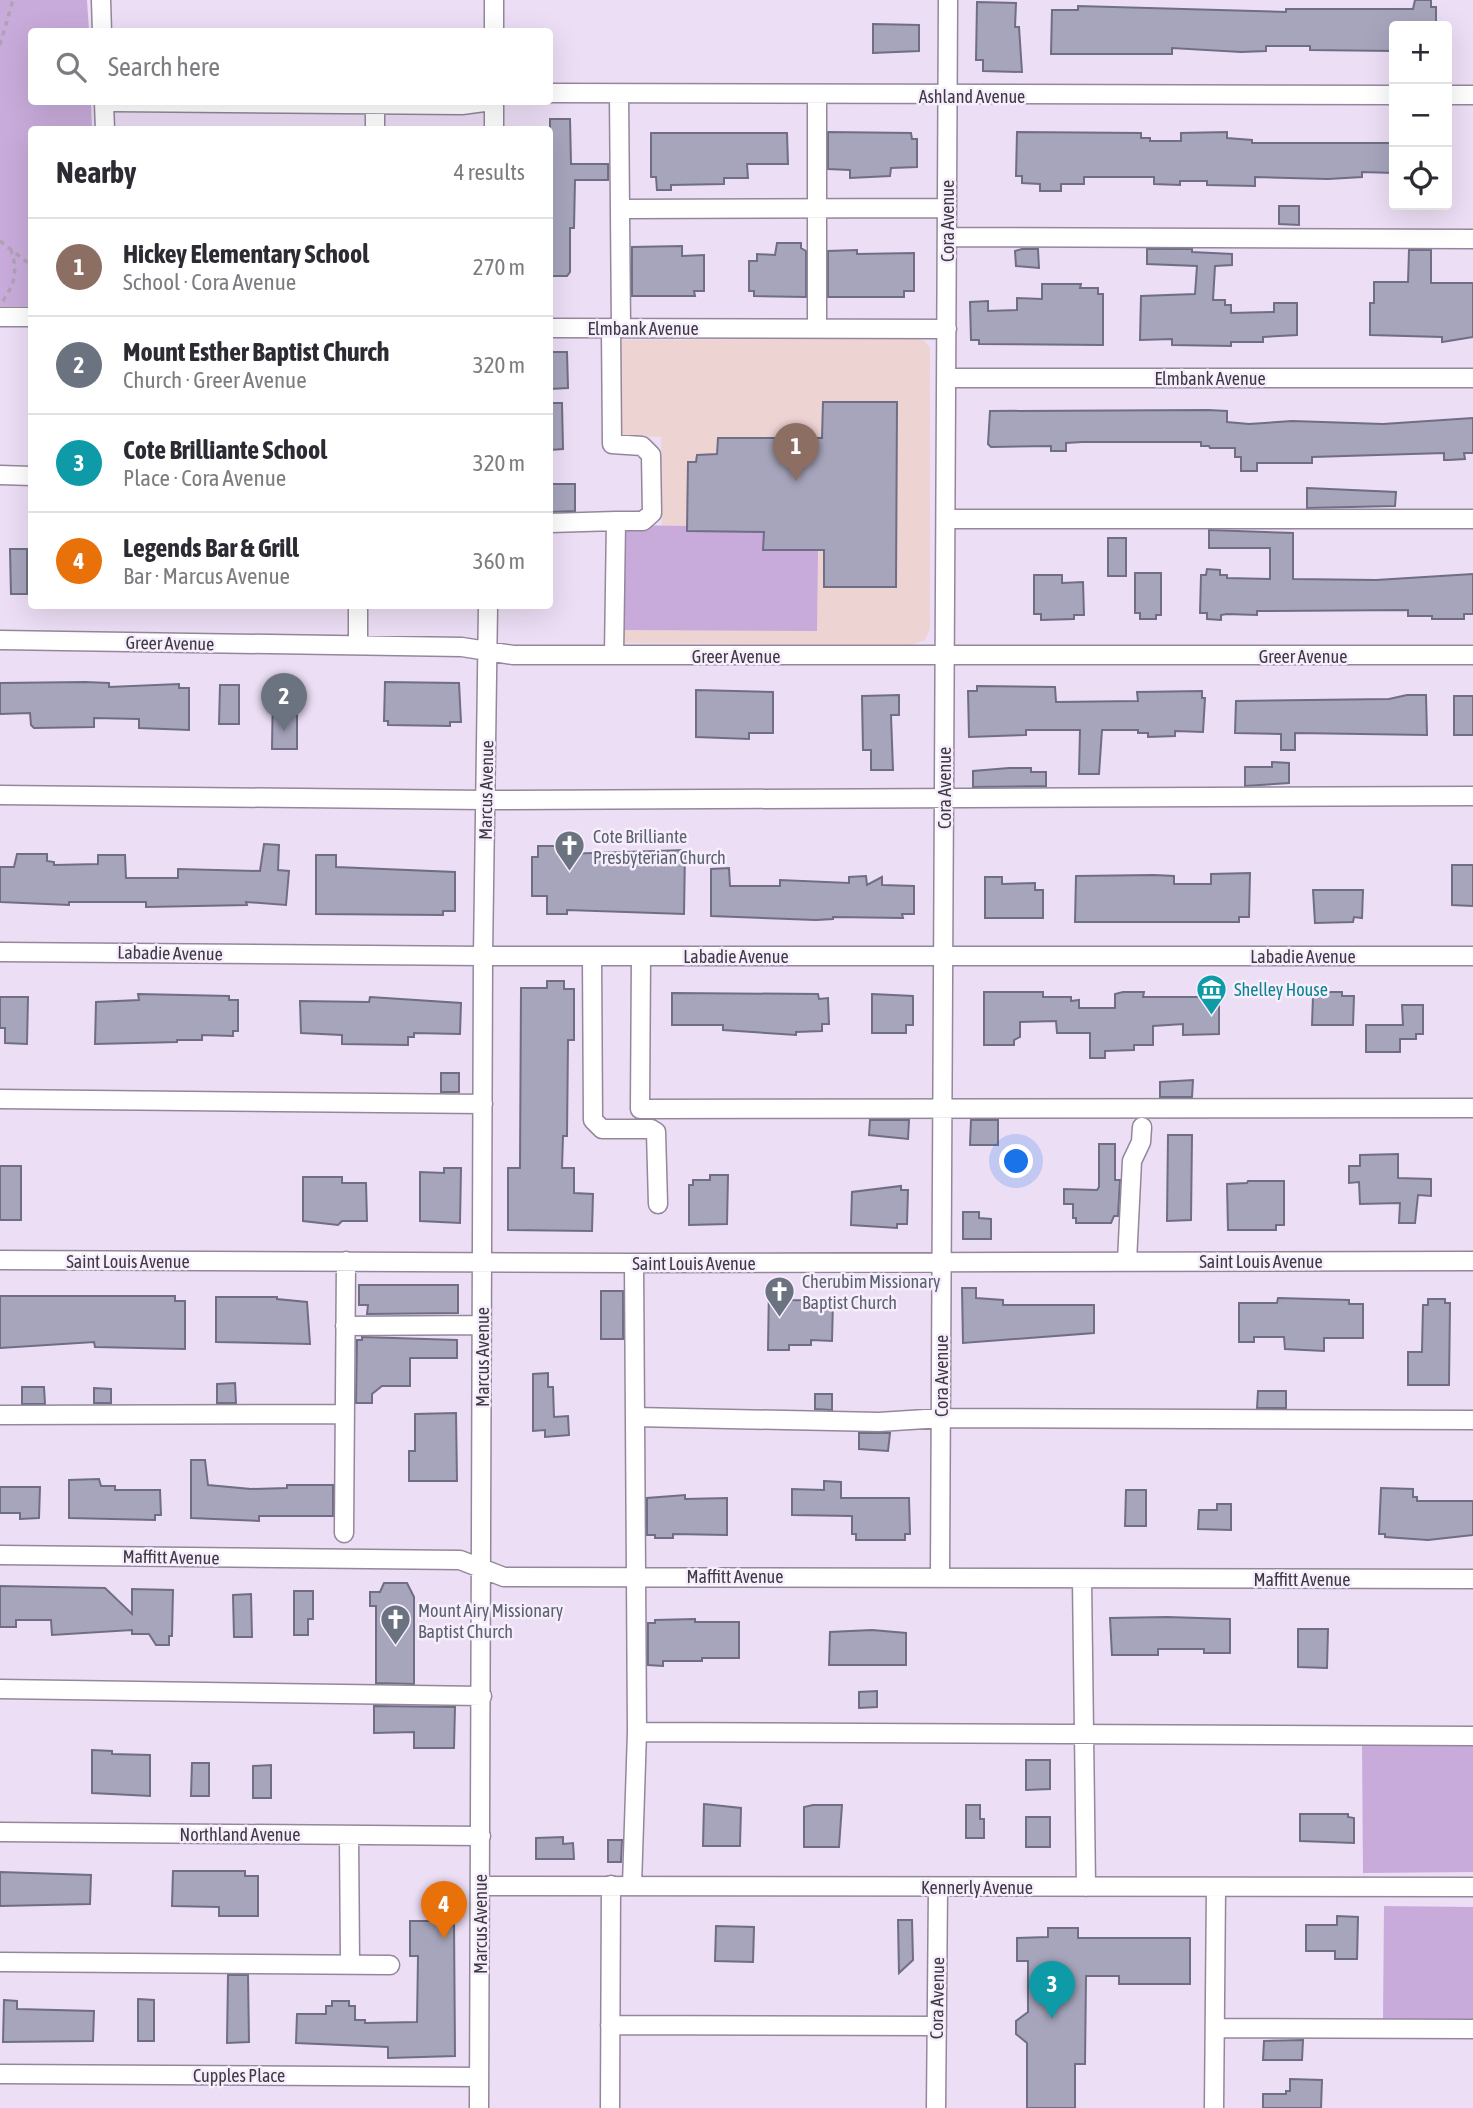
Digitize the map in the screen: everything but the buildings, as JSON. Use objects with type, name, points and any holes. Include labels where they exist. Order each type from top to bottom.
[{"type":"street","points":[[101,0],[102,28]]},
{"type":"street","points":[[494,0],[494,28]]},
{"type":"street","name":"Cora Avenue","points":[[940,1576],[948,0]]},
{"type":"street","name":"Ashland Avenue","points":[[553,93],[1389,95]]},
{"type":"street","points":[[553,523],[642,521],[652,513],[651,455],[642,446],[612,444],[620,209],[620,94]]},
{"type":"street","points":[[817,95],[817,328]]},
{"type":"street","points":[[1452,95],[1473,95]]},
{"type":"street","points":[[104,105],[105,126]]},
{"type":"street","points":[[375,105],[375,126]]},
{"type":"street","points":[[494,105],[494,126]]},
{"type":"street","points":[[620,209],[947,208]]},
{"type":"street","points":[[947,237],[1473,239]]},
{"type":"street","points":[[1,310],[28,316]]},
{"type":"street","name":"Elmbank Avenue","points":[[553,328],[947,329]]},
{"type":"street","name":"Elmbank Avenue","points":[[947,378],[1473,378]]},
{"type":"street","points":[[0,475],[28,476]]},
{"type":"street","points":[[946,519],[1473,519]]},
{"type":"street","points":[[614,655],[616,522]]},
{"type":"street","points":[[358,609],[358,645]]},
{"type":"street","name":"Marcus Avenue","points":[[479,2108],[483,957],[488,609]]},
{"type":"street","name":"Greer Avenue","points":[[0,640],[462,646],[513,655],[1473,655]]},
{"type":"street","points":[[0,795],[485,800],[1473,796]]},
{"type":"street","name":"Labadie Avenue","points":[[0,952],[483,957],[1473,956]]},
{"type":"street","points":[[592,956],[593,1120],[602,1129],[651,1129],[656,1132],[657,1204]]},
{"type":"street","points":[[641,956],[640,1109],[1473,1108]]},
{"type":"street","points":[[0,1098],[483,1104]]},
{"type":"street","points":[[1127,1261],[1132,1161],[1141,1142],[1142,1127]]},
{"type":"street","name":"Saint Louis Avenue","points":[[0,1260],[634,1263],[1473,1261]]},
{"type":"street","points":[[344,1533],[346,1261]]},
{"type":"street","points":[[632,1885],[637,1732],[634,1263]]},
{"type":"street","points":[[345,1326],[482,1325]]},
{"type":"street","points":[[0,1415],[344,1413]]},
{"type":"street","points":[[635,1417],[879,1422],[941,1418],[1473,1420]]},
{"type":"street","name":"Maffitt Avenue","points":[[0,1555],[460,1560],[504,1577],[1473,1579]]},
{"type":"street","points":[[1082,1578],[1086,1887]]},
{"type":"street","points":[[0,1689],[482,1696]]},
{"type":"street","points":[[637,1732],[1473,1736]]},
{"type":"street","name":"Northland Avenue","points":[[0,1832],[481,1836]]},
{"type":"street","points":[[349,1835],[350,1964]]},
{"type":"street","points":[[610,2108],[611,1885]]},
{"type":"street","name":"Kennerly Avenue","points":[[480,1886],[1473,1887]]},
{"type":"street","points":[[1214,2108],[1216,1887]]},
{"type":"street","name":"Cora Avenue","points":[[936,2108],[938,1888]]},
{"type":"street","points":[[0,1962],[390,1965]]},
{"type":"street","points":[[610,2025],[937,2026]]},
{"type":"street","points":[[1215,2028],[1473,2029]]},
{"type":"street","name":"Cupples Place","points":[[0,2074],[479,2077]]},
{"type":"path","points":[[0,45],[13,0]]},
{"type":"path","points":[[0,241],[28,263]]},
{"type":"path","points":[[1,310],[15,279],[16,262],[11,250]]},
{"type":"shaded area","points":[[0,0],[87,0],[89,28],[28,28],[28,105],[91,105],[92,126],[28,126],[28,306],[0,306]]},
{"type":"shaded area","points":[[914,338],[925,341],[930,348],[930,629],[925,640],[912,645],[620,643],[621,630],[662,525],[661,437],[623,436],[619,428],[620,340]]},
{"type":"shaded area","points":[[629,525],[687,526],[688,531],[764,532],[763,549],[818,550],[817,631],[621,630],[622,536]]},
{"type":"shaded area","points":[[1473,1744],[1473,1872],[1363,1873],[1362,1745]]},
{"type":"shaded area","points":[[1384,1906],[1473,1907],[1473,2019],[1383,2019]]},
{"type":"place","name":"Hickey Elementary School","points":[[796,481]]},
{"type":"place","name":"Mount Esther Baptist Church","points":[[284,731]]},
{"type":"place","name":"Cote Brilliante Presbyterian Church","points":[[570,873]]},
{"type":"place","name":"Shelley House","points":[[1211,1016]]},
{"type":"place","name":"Cherubim Missionary Baptist Church","points":[[779,1318]]},
{"type":"place","name":"Mount Airy Missionary Baptist Church","points":[[395,1647]]},
{"type":"place","name":"Legends Bar & Grill","points":[[444,1939]]},
{"type":"place","name":"Cote Brilliante School","points":[[1052,2019]]}]
